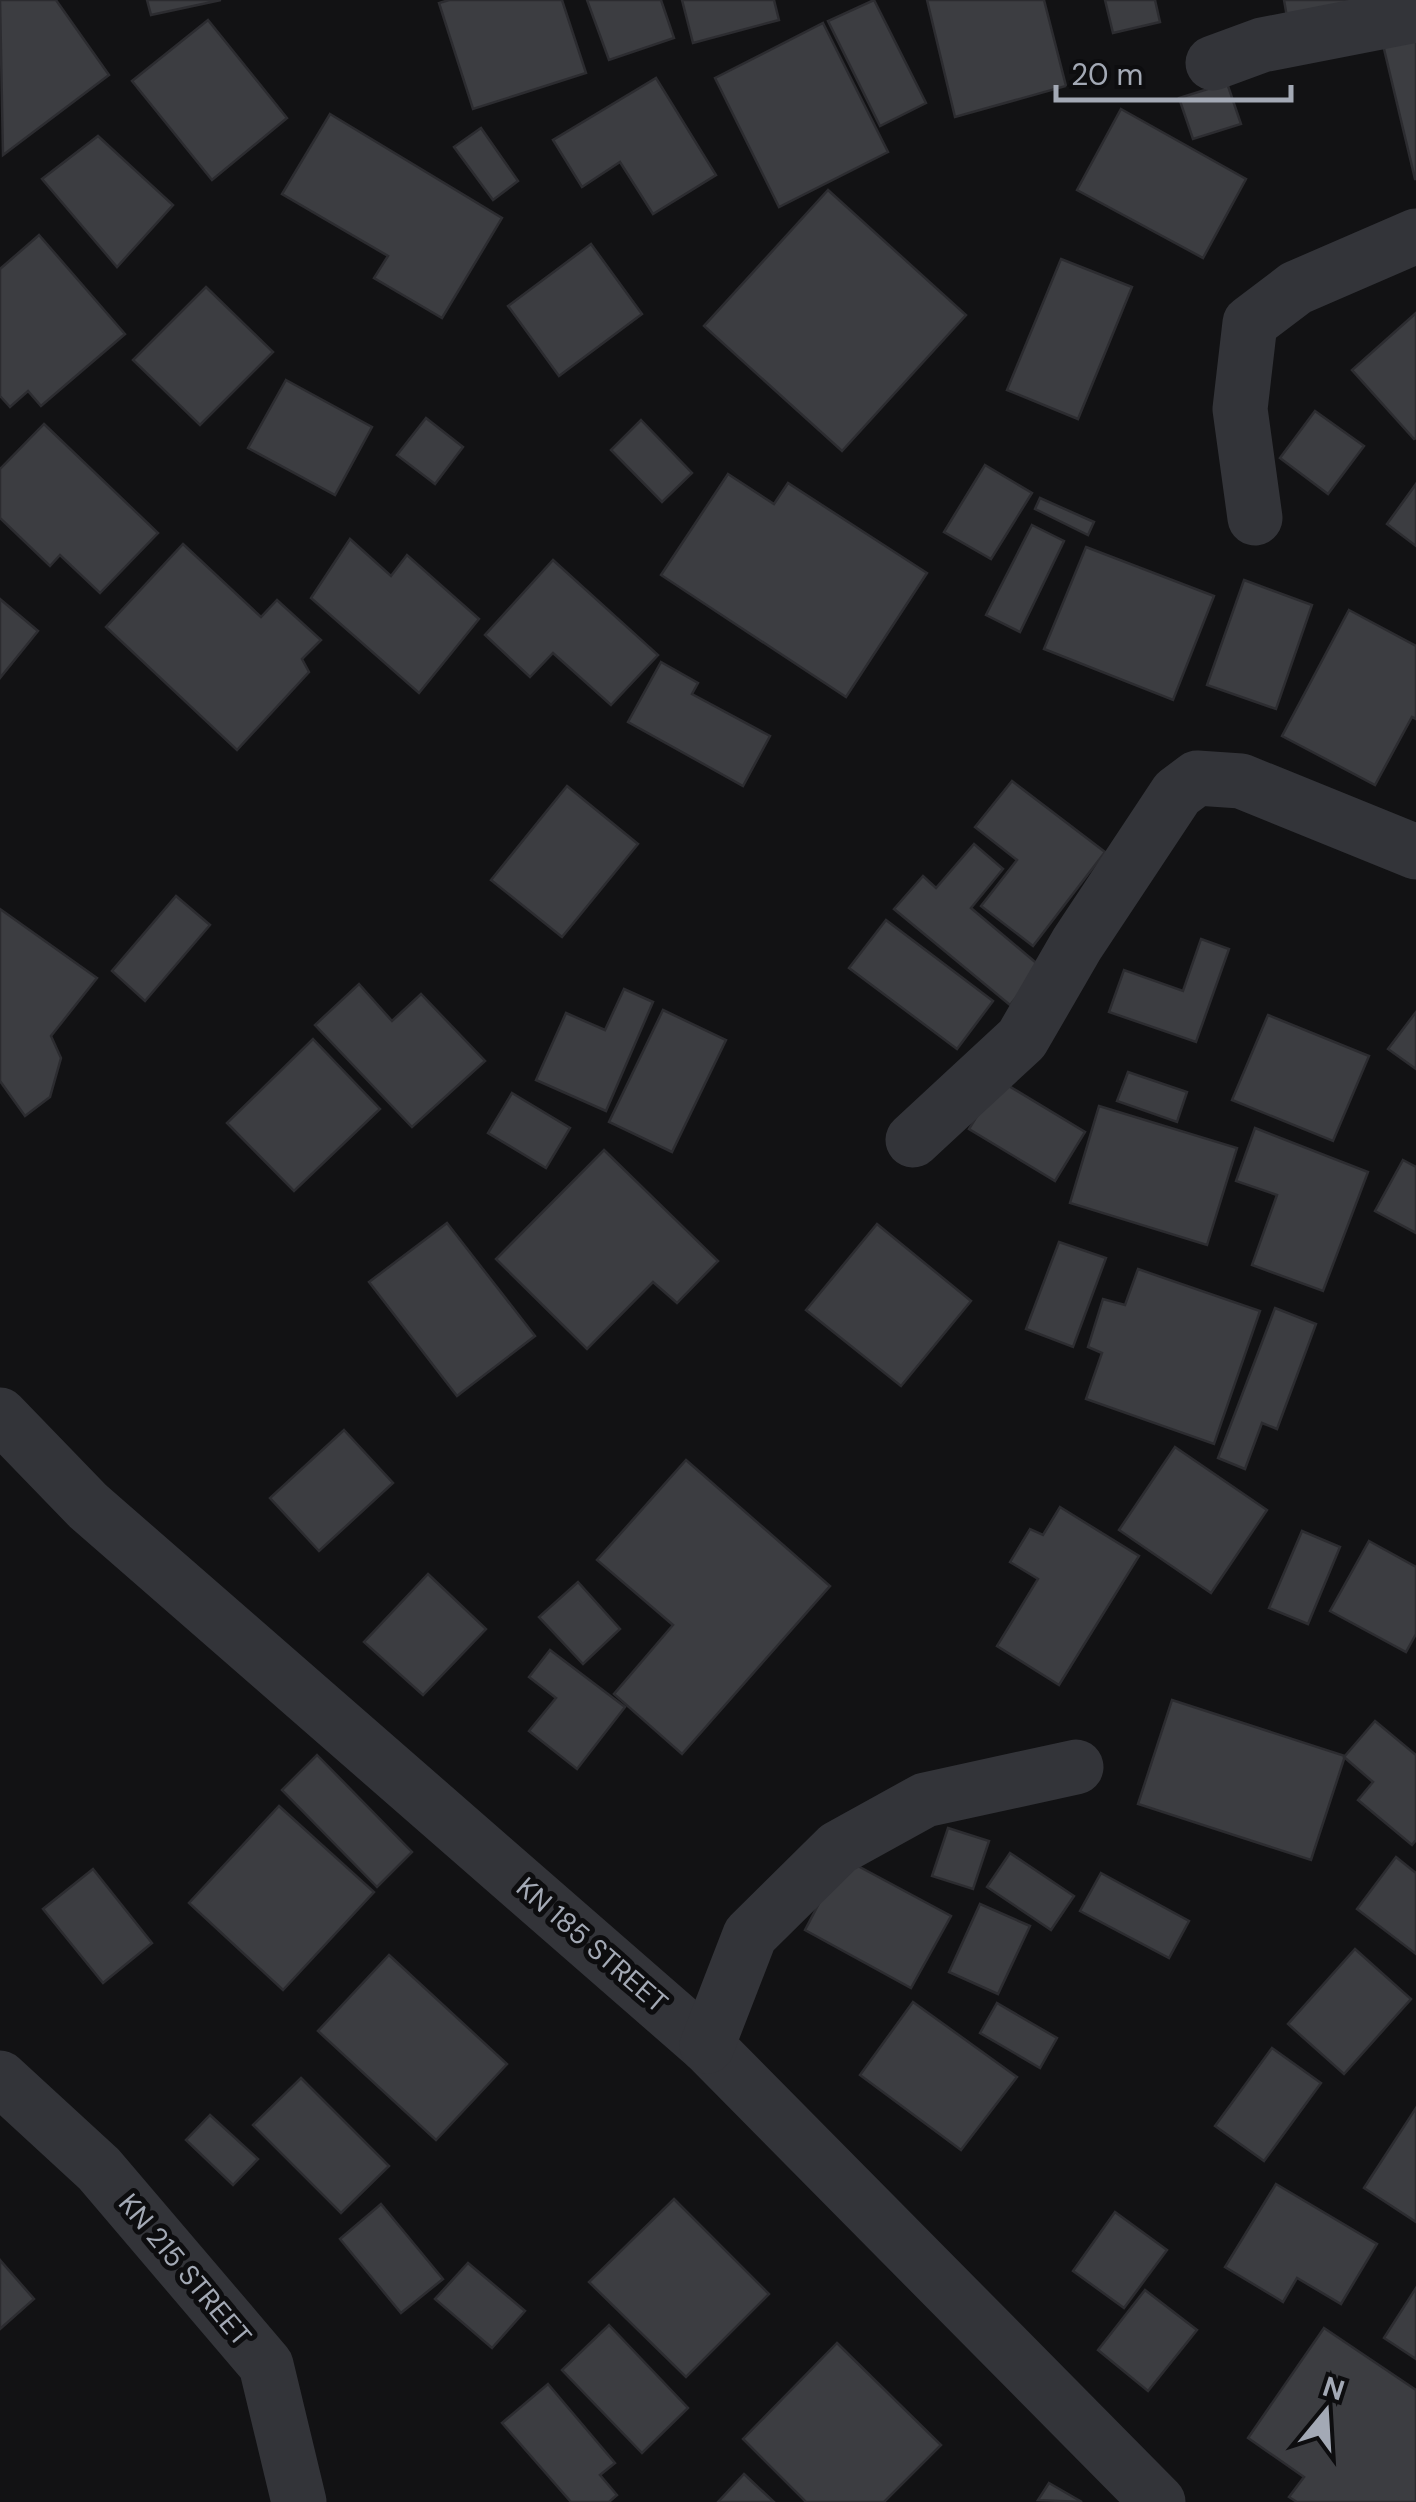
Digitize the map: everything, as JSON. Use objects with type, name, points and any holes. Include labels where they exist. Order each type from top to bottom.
[{"type":"street","points":[[1213,62],[1262,45],[1416,15]]},
{"type":"street","points":[[1256,518],[1240,408],[1250,323],[1296,288],[1416,236]]},
{"type":"street","points":[[914,1140],[1022,1039],[1078,944],[1177,793],[1197,778],[1241,781],[1416,852]]},
{"type":"street","name":"KN 185 STREET","points":[[0,1415],[88,1506],[707,2046],[1158,2502]]},
{"type":"street","points":[[707,2046],[750,1936],[838,1848],[926,1800],[1076,1767]]},
{"type":"street","name":"KN 215 STREET","points":[[0,2078],[99,2169],[266,2365],[299,2502]]},
{"type":"building","points":[[0,0],[56,0],[109,75],[3,155]]},
{"type":"building","points":[[147,0],[221,0],[151,15]]},
{"type":"building","points":[[562,0],[586,73],[473,109],[439,3]]},
{"type":"building","points":[[587,0],[661,0],[674,38],[609,60]]},
{"type":"building","points":[[682,0],[774,0],[779,20],[693,43]]},
{"type":"building","points":[[874,0],[926,103],[880,126],[828,21]]},
{"type":"building","points":[[927,0],[1044,0],[1066,86],[955,117]]},
{"type":"building","points":[[1105,0],[1155,0],[1160,22],[1113,33]]},
{"type":"building","points":[[1284,0],[1378,0],[1287,17]]},
{"type":"building","points":[[1416,19],[1416,179],[1415,179],[1379,28]]},
{"type":"building","points":[[208,20],[287,118],[212,180],[132,81]]},
{"type":"building","points":[[823,23],[888,152],[779,207],[715,78]]},
{"type":"building","points":[[656,78],[716,175],[653,214],[620,162],[582,187],[553,140]]},
{"type":"building","points":[[1227,83],[1241,124],[1193,139],[1179,98]]},
{"type":"building","points":[[1121,109],[1246,179],[1203,258],[1077,190]]},
{"type":"building","points":[[330,114],[502,218],[442,318],[374,278],[388,256],[282,194]]},
{"type":"building","points":[[481,128],[518,181],[493,200],[454,147]]},
{"type":"building","points":[[98,136],[173,205],[117,267],[42,179]]},
{"type":"building","points":[[828,190],[966,315],[842,451],[704,326]]},
{"type":"building","points":[[39,235],[125,334],[41,406],[28,391],[10,407],[0,396],[0,269]]},
{"type":"building","points":[[591,244],[642,314],[559,376],[508,306]]},
{"type":"building","points":[[1061,259],[1132,287],[1078,419],[1007,390]]},
{"type":"building","points":[[206,287],[273,352],[200,425],[133,360]]},
{"type":"building","points":[[1416,313],[1416,438],[1414,439],[1352,370]]},
{"type":"building","points":[[286,380],[372,427],[335,495],[248,448]]},
{"type":"building","points":[[1315,411],[1364,446],[1328,494],[1280,458]]},
{"type":"building","points":[[426,418],[463,447],[435,484],[397,455]]},
{"type":"building","points":[[641,420],[692,473],[662,502],[611,450]]},
{"type":"building","points":[[44,424],[158,533],[100,593],[60,555],[50,566],[0,518],[0,469]]},
{"type":"building","points":[[985,465],[1032,493],[991,559],[944,532]]},
{"type":"building","points":[[728,474],[774,504],[788,483],[927,573],[846,697],[661,575]]},
{"type":"building","points":[[1416,484],[1416,546],[1387,524]]},
{"type":"building","points":[[1040,498],[1094,522],[1088,535],[1035,509]]},
{"type":"building","points":[[1032,525],[1064,541],[1020,632],[986,615]]},
{"type":"building","points":[[350,539],[391,576],[407,555],[479,619],[419,693],[311,598]]},
{"type":"building","points":[[183,544],[261,617],[277,600],[321,640],[302,659],[309,672],[237,750],[106,627]]},
{"type":"building","points":[[1086,547],[1214,596],[1173,700],[1044,649]]},
{"type":"building","points":[[553,560],[658,655],[611,705],[553,653],[530,677],[485,635]]},
{"type":"building","points":[[1244,580],[1312,605],[1276,709],[1207,685]]},
{"type":"building","points":[[0,599],[38,631],[0,678]]},
{"type":"building","points":[[1349,610],[1416,646],[1416,719],[1412,717],[1375,785],[1282,736]]},
{"type":"building","points":[[661,662],[698,683],[692,694],[770,736],[743,786],[628,722]]},
{"type":"building","points":[[1012,781],[1105,852],[1033,946],[981,906],[1017,860],[975,827]]},
{"type":"building","points":[[567,786],[638,844],[562,937],[491,880]]},
{"type":"building","points":[[974,844],[1003,869],[971,908],[1041,967],[1010,1005],[894,909],[923,876],[936,888]]},
{"type":"building","points":[[176,896],[210,925],[145,1001],[112,971]]},
{"type":"building","points":[[0,909],[97,978],[51,1036],[61,1058],[50,1097],[25,1116],[0,1081]]},
{"type":"building","points":[[886,920],[993,1001],[957,1049],[849,968]]},
{"type":"building","points":[[1201,939],[1229,949],[1196,1042],[1109,1012],[1124,970],[1183,991]]},
{"type":"building","points":[[359,984],[392,1021],[421,994],[485,1061],[412,1127],[315,1025]]},
{"type":"building","points":[[624,989],[653,1002],[606,1111],[536,1080],[566,1013],[605,1030]]},
{"type":"building","points":[[663,1010],[726,1040],[672,1152],[609,1122]]},
{"type":"building","points":[[1416,1012],[1416,1069],[1388,1049]]},
{"type":"building","points":[[1268,1015],[1369,1056],[1333,1141],[1232,1100]]},
{"type":"building","points":[[313,1039],[380,1109],[294,1191],[227,1123]]},
{"type":"building","points":[[1128,1072],[1187,1092],[1177,1122],[1117,1101]]},
{"type":"building","points":[[999,1080],[1085,1132],[1055,1181],[969,1129]]},
{"type":"building","points":[[512,1093],[570,1128],[546,1168],[488,1133]]},
{"type":"building","points":[[1099,1106],[1237,1148],[1207,1245],[1070,1203]]},
{"type":"building","points":[[1255,1128],[1368,1172],[1323,1291],[1252,1265],[1277,1195],[1236,1181]]},
{"type":"building","points":[[604,1150],[718,1261],[677,1303],[653,1282],[587,1349],[496,1259]]},
{"type":"building","points":[[1403,1160],[1416,1167],[1416,1233],[1375,1211]]},
{"type":"building","points":[[447,1223],[535,1336],[457,1396],[369,1282]]},
{"type":"building","points":[[877,1224],[971,1301],[901,1386],[806,1310]]},
{"type":"building","points":[[1059,1242],[1106,1258],[1073,1347],[1026,1329]]},
{"type":"building","points":[[1138,1269],[1260,1311],[1214,1444],[1086,1399],[1102,1353],[1088,1347],[1103,1299],[1125,1305]]},
{"type":"building","points":[[1275,1308],[1316,1324],[1277,1429],[1262,1423],[1245,1469],[1218,1458]]},
{"type":"building","points":[[344,1430],[393,1483],[319,1551],[270,1498]]},
{"type":"building","points":[[1175,1447],[1267,1510],[1211,1593],[1119,1530]]},
{"type":"building","points":[[686,1460],[830,1586],[682,1754],[614,1694],[673,1625],[597,1560]]},
{"type":"building","points":[[1060,1507],[1139,1556],[1059,1685],[997,1646],[1038,1579],[1010,1562],[1030,1529],[1043,1535]]},
{"type":"building","points":[[1302,1531],[1340,1547],[1308,1624],[1269,1608]]},
{"type":"building","points":[[1369,1541],[1416,1567],[1416,1634],[1406,1652],[1330,1611]]},
{"type":"building","points":[[428,1574],[486,1629],[423,1695],[364,1642]]},
{"type":"building","points":[[578,1582],[620,1629],[583,1664],[539,1617]]},
{"type":"building","points":[[550,1650],[625,1707],[577,1769],[529,1731],[556,1698],[529,1677]]},
{"type":"building","points":[[1172,1700],[1345,1756],[1311,1860],[1138,1804]]},
{"type":"building","points":[[1375,1721],[1416,1755],[1416,1840],[1412,1845],[1358,1800],[1373,1782],[1344,1757]]},
{"type":"building","points":[[317,1755],[412,1852],[377,1887],[282,1790]]},
{"type":"building","points":[[279,1806],[374,1892],[283,1990],[189,1903]]},
{"type":"building","points":[[948,1828],[989,1841],[973,1889],[932,1876]]},
{"type":"building","points":[[1010,1853],[1074,1896],[1051,1930],[987,1887]]},
{"type":"building","points":[[1396,1857],[1416,1873],[1416,1954],[1357,1909]]},
{"type":"building","points":[[843,1858],[951,1916],[911,1988],[805,1930]]},
{"type":"building","points":[[93,1869],[152,1943],[103,1983],[43,1909]]},
{"type":"building","points":[[1101,1873],[1189,1921],[1169,1958],[1080,1911]]},
{"type":"building","points":[[980,1904],[1030,1926],[998,1994],[949,1972]]},
{"type":"building","points":[[1355,1949],[1411,1999],[1344,2074],[1288,2024]]},
{"type":"building","points":[[389,1955],[507,2064],[436,2140],[318,2031]]},
{"type":"building","points":[[913,2002],[1017,2077],[961,2150],[860,2075]]},
{"type":"building","points":[[997,2003],[1057,2038],[1040,2068],[980,2033]]},
{"type":"building","points":[[1272,2048],[1321,2083],[1264,2161],[1215,2126]]},
{"type":"building","points":[[301,2078],[389,2166],[341,2213],[253,2125]]},
{"type":"building","points":[[1416,2108],[1416,2222],[1364,2188]]},
{"type":"building","points":[[210,2115],[258,2159],[233,2185],[186,2140]]},
{"type":"building","points":[[1276,2184],[1377,2244],[1341,2304],[1297,2278],[1283,2302],[1225,2267]]},
{"type":"building","points":[[674,2199],[769,2294],[686,2377],[589,2282]]},
{"type":"building","points":[[381,2204],[443,2279],[401,2313],[340,2239]]},
{"type":"building","points":[[1115,2212],[1167,2250],[1124,2308],[1073,2271]]},
{"type":"building","points":[[0,2260],[34,2299],[0,2329]]},
{"type":"building","points":[[468,2263],[525,2311],[492,2348],[435,2299]]},
{"type":"building","points":[[1416,2288],[1416,2359],[1384,2338]]},
{"type":"building","points":[[1145,2290],[1197,2330],[1148,2391],[1098,2350]]},
{"type":"building","points":[[609,2325],[688,2408],[642,2453],[562,2370]]},
{"type":"building","points":[[1324,2328],[1416,2390],[1416,2502],[1297,2502],[1289,2497],[1304,2477],[1248,2438]]},
{"type":"building","points":[[837,2343],[941,2445],[884,2502],[806,2502],[743,2439]]},
{"type":"building","points":[[548,2384],[615,2463],[600,2475],[617,2495],[609,2502],[571,2502],[502,2423]]},
{"type":"building","points":[[744,2474],[774,2502],[718,2502]]},
{"type":"building","points":[[1049,2483],[1082,2502],[1038,2500]]}]
